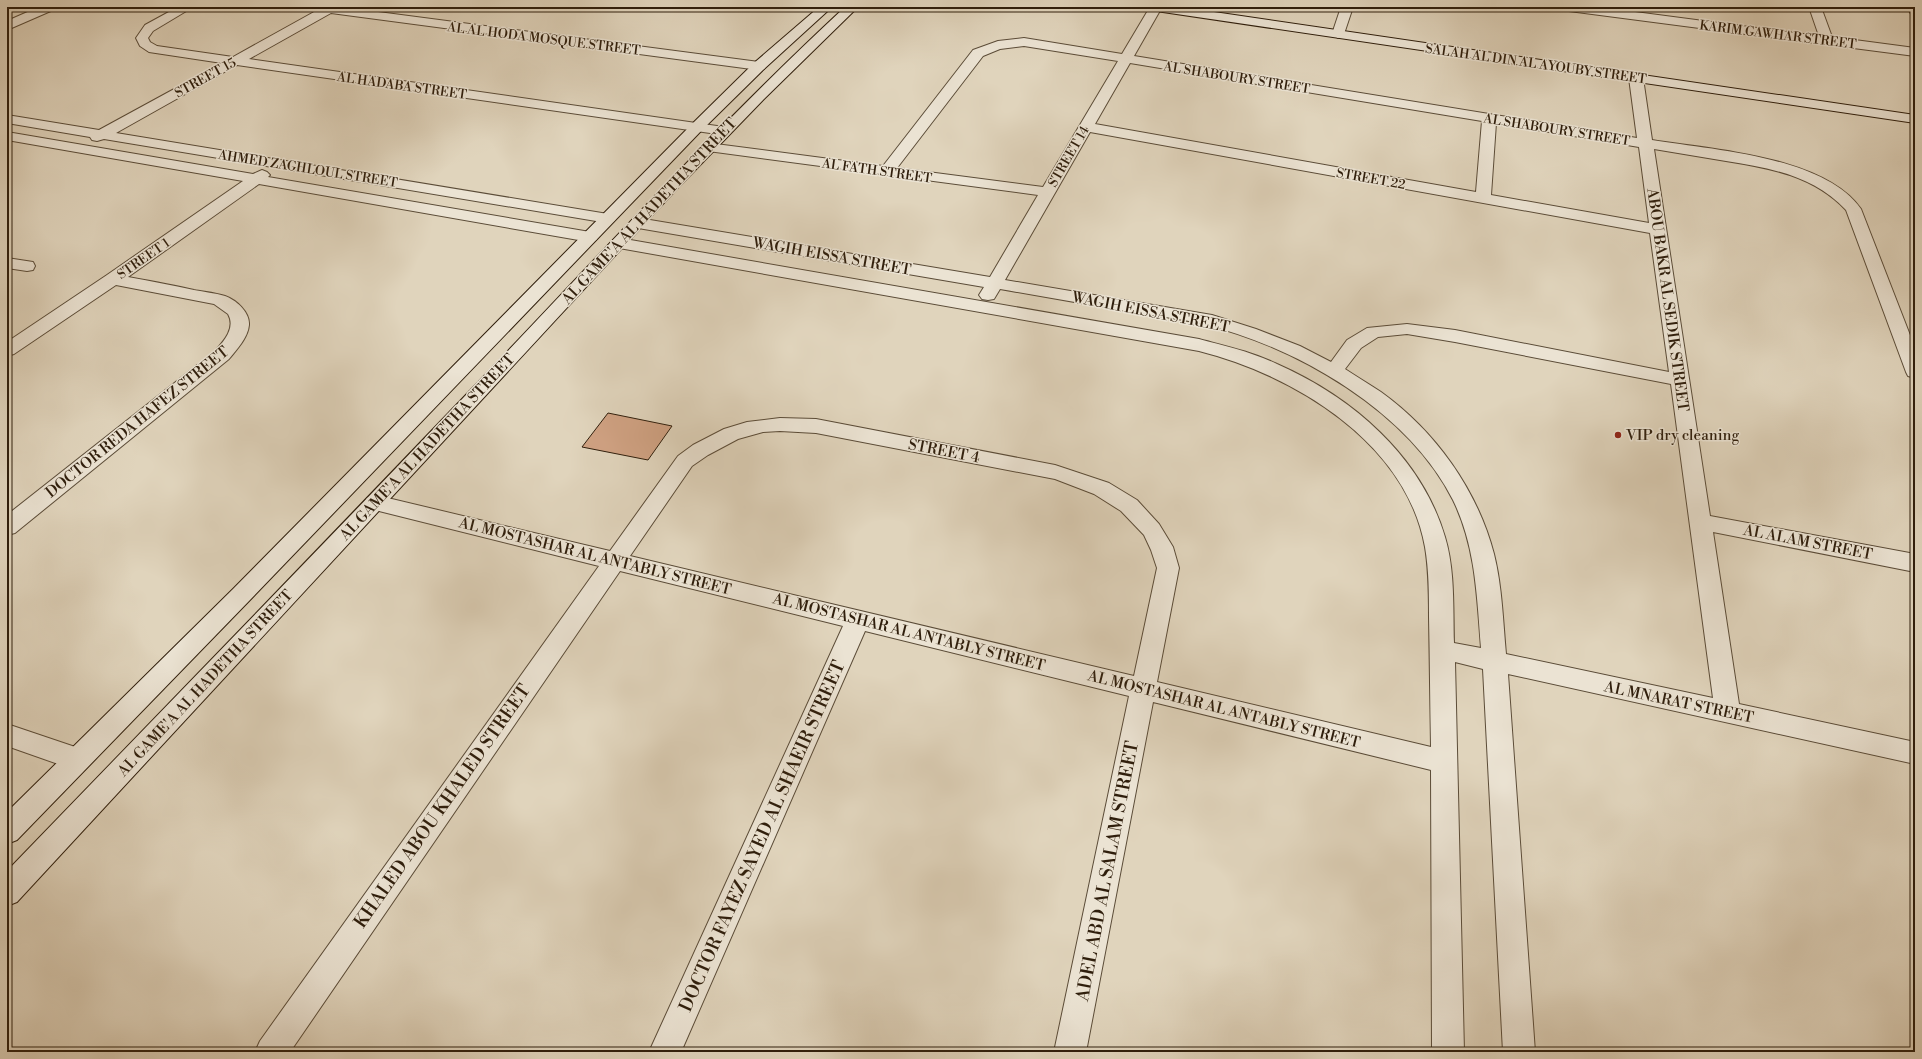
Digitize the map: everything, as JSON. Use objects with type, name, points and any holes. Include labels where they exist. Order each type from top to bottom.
[{"type":"street","points":[[7,26],[49,7]]},
{"type":"street","name":"AL HADABA STREET","points":[[188,7],[149,28],[142,38],[146,46],[154,49],[234,61],[724,131]]},
{"type":"street","name":"AL GAME'A AL HADETHA STREET","points":[[7,831],[241,595],[697,127],[822,7]]},
{"type":"street","name":"AL GAME'A AL HADETHA STREET","points":[[7,892],[724,131],[786,68],[852,7]]},
{"type":"street","name":"SALAH AL DIN AL AYOUBY STREET","points":[[1156,7],[1915,119]]},
{"type":"street","name":"STREET 14","points":[[981,306],[1156,7]]},
{"type":"street","points":[[1338,34],[1347,7]]},
{"type":"street","name":"KARIM GAWHAR STREET","points":[[1569,7],[1915,52]]},
{"type":"street","points":[[1815,7],[1827,40]]},
{"type":"street","points":[[1913,7],[1915,11]]},
{"type":"street","name":"STREET 15","points":[[77,148],[330,8]]},
{"type":"street","name":"AL AL HODA MOSQUE STREET","points":[[330,8],[759,66]]},
{"type":"street","points":[[14,11],[33,14]]},
{"type":"street","name":"AL SHABOURY STREET","points":[[887,171],[978,53],[986,48],[1024,42],[1772,164],[1812,178],[1835,191],[1846,200],[1853,209],[1915,372]]},
{"type":"street","name":"ABOU BAKR AL SEDIK STREET","points":[[1636,78],[1728,713]]},
{"type":"street","points":[[1483,198],[1490,118]]},
{"type":"street","name":"AHMED ZAGHLOUL STREET","points":[[7,119],[608,218]]},
{"type":"street","name":"STREET 22","points":[[1085,127],[1657,230]]},
{"type":"street","name":"AHMED ZAGHLOUL STREET","points":[[7,136],[590,237]]},
{"type":"street","name":"AL FATH STREET","points":[[708,148],[1047,192]]},
{"type":"street","name":"STREET 1","points":[[7,350],[113,279],[278,164]]},
{"type":"street","name":"WAGIH EISSA STREET","points":[[638,223],[1206,320],[1272,340],[1334,370],[1363,388],[1385,405],[1414,432],[1437,458],[1455,485],[1470,514],[1480,545],[1486,576],[1495,662],[1519,1052]]},
{"type":"street","name":"WAGIH EISSA STREET","points":[[619,243],[1164,338],[1235,354],[1289,377],[1332,403],[1360,425],[1385,449],[1406,477],[1423,506],[1434,537],[1440,570],[1443,650],[1448,1052]]},
{"type":"street","points":[[7,263],[27,266]]},
{"type":"street","name":"DOCTOR REDA HAFEZ STREET","points":[[7,527],[222,355],[233,343],[239,332],[241,321],[238,312],[230,305],[218,300],[113,279]]},
{"type":"street","points":[[1334,370],[1354,344],[1373,332],[1406,329],[1455,336],[1679,380]]},
{"type":"street","name":"STREET 4","points":[[614,561],[685,461],[702,447],[746,428],[793,423],[816,426],[1055,472],[1082,479],[1107,490],[1129,506],[1148,524],[1161,545],[1168,568],[1144,689]]},
{"type":"street","name":"AL MOSTASHAR AL ANTABLY STREET","points":[[375,503],[1444,762]]},
{"type":"street","name":"AL ALAM STREET","points":[[1700,522],[1915,563]]},
{"type":"street","name":"KHALED ABOU KHALED STREET","points":[[271,1052],[614,561]]},
{"type":"street","points":[[241,595],[276,607]]},
{"type":"street","name":"DOCTOR FAYEZ SAYED AL SHAEIR STREET","points":[[665,1052],[858,620]]},
{"type":"street","name":"AL MNARAT STREET","points":[[1443,650],[1915,753]]},
{"type":"street","name":"ADEL ABD AL SALAM STREET","points":[[1070,1052],[1144,689]]},
{"type":"street","points":[[7,735],[78,759]]},
{"type":"building","points":[[608,413],[672,426],[648,460],[582,447]]},
{"type":"place","name":"VIP dry cleaning","points":[[1618,435]]}]
